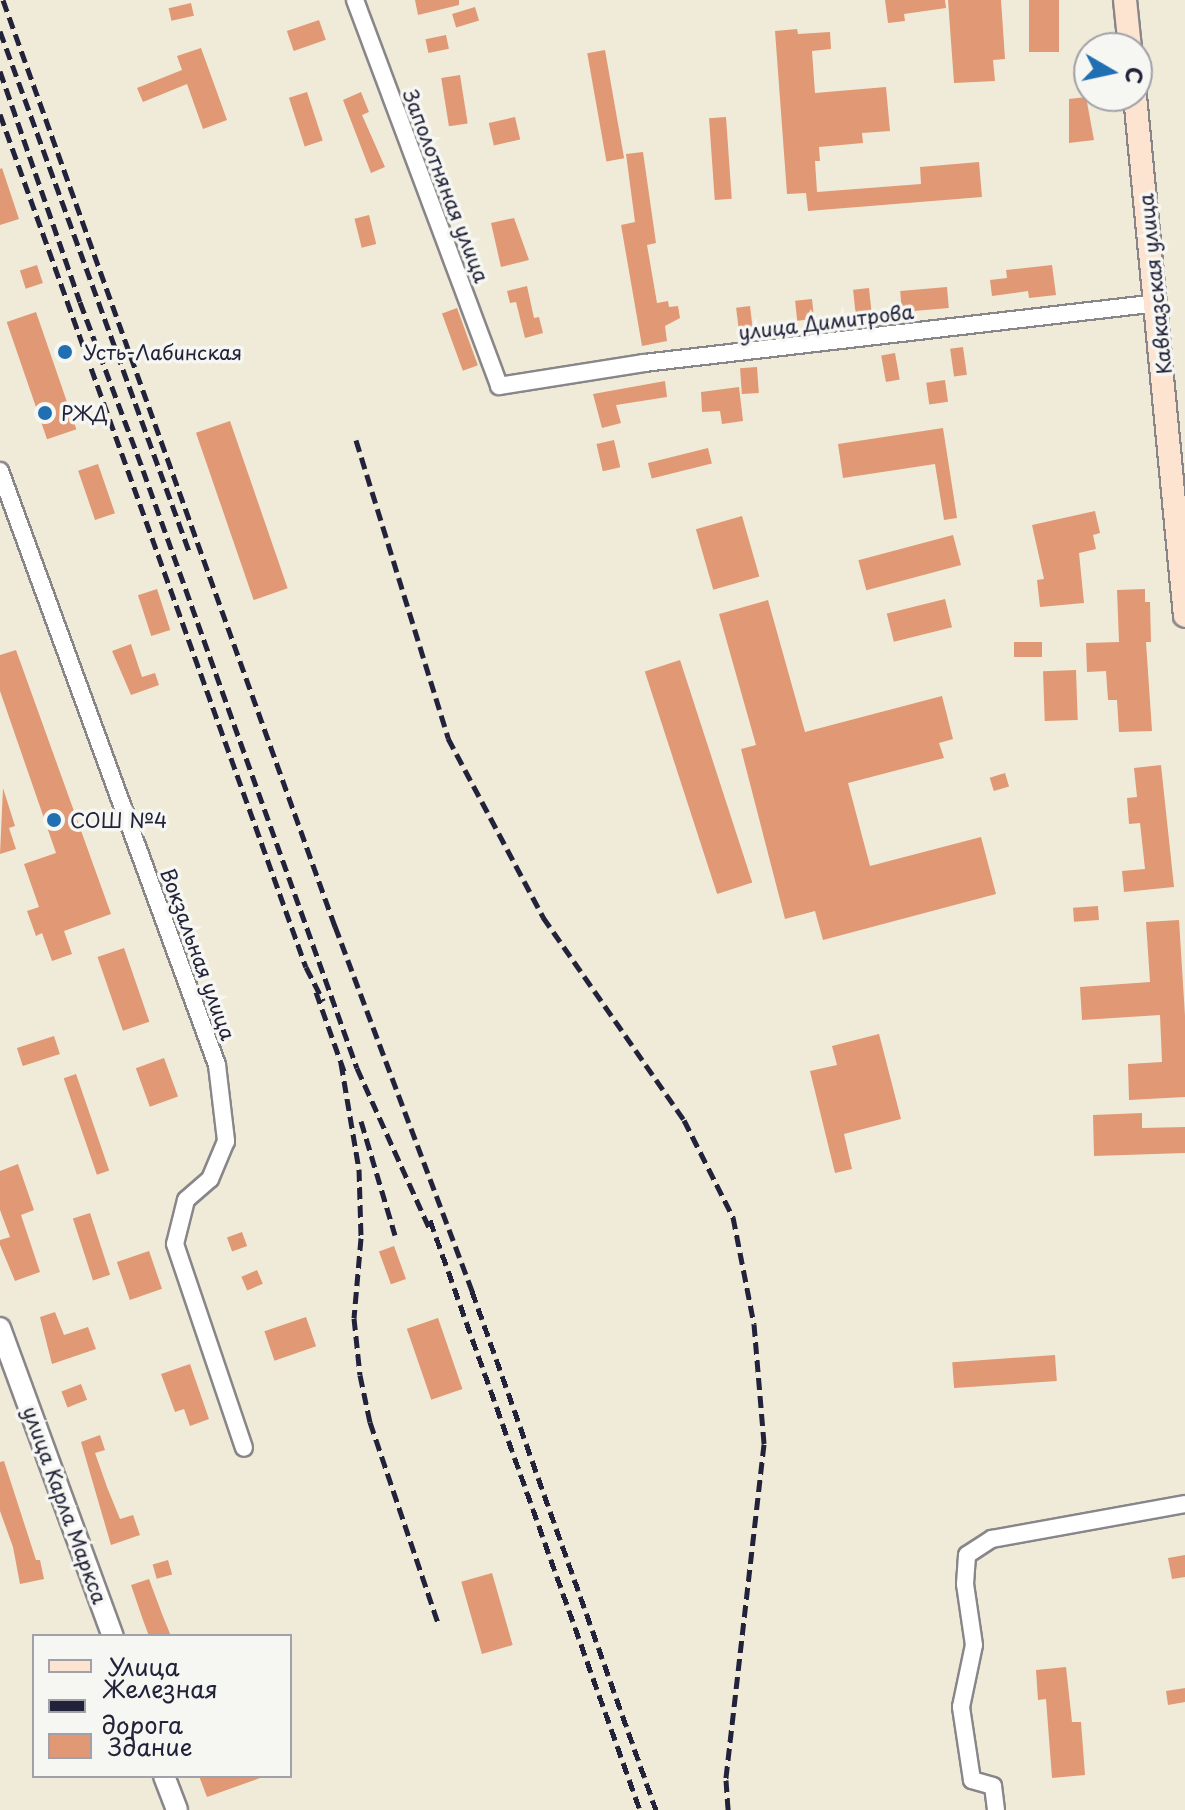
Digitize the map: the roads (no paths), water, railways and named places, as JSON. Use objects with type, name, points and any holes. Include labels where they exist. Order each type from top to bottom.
[{"type":"main road","points":[[1125,0],[1128,32]]},
{"type":"main road","name":"Кавказская улица","points":[[1137,112],[1158,303],[1185,616]]},
{"type":"street","name":"Заполотняная улица","points":[[355,0],[499,386]]},
{"type":"street","name":"улица Димитрова","points":[[499,386],[644,363],[1158,303]]},
{"type":"street","name":"Вокзальная улица","points":[[0,471],[217,1065],[226,1141],[210,1179],[186,1200],[175,1244],[244,1448]]},
{"type":"street","name":"улица Карла Маркса","points":[[0,1328],[112,1634]]},
{"type":"street","points":[[996,1810],[993,1786],[972,1780],[961,1707],[974,1645],[965,1584],[967,1555],[992,1539],[1185,1504]]},
{"type":"street","points":[[165,1778],[177,1810]]},
{"type":"railway","points":[[3,0],[335,926],[472,1291],[656,1810]]},
{"type":"railway","points":[[0,31],[190,554]]},
{"type":"railway","points":[[0,71],[80,302],[357,1068],[430,1230]]},
{"type":"railway","points":[[0,114],[306,967],[323,1001]]},
{"type":"railway","points":[[356,440],[448,738],[543,917],[684,1120],[733,1217],[754,1324],[764,1444],[726,1780],[728,1810]]},
{"type":"railway","points":[[316,992],[344,1071]]},
{"type":"railway","points":[[341,1063],[359,1169],[361,1238],[354,1318],[360,1375],[370,1422],[438,1623]]},
{"type":"railway","points":[[361,1121],[395,1235]]},
{"type":"railway","points":[[430,1220],[640,1810]]},
{"type":"place","name":"Усть-Лабинская","points":[[65,352]]},
{"type":"place","name":"РЖД","points":[[45,413]]},
{"type":"place","name":"СОШ №4","points":[[54,820]]}]
